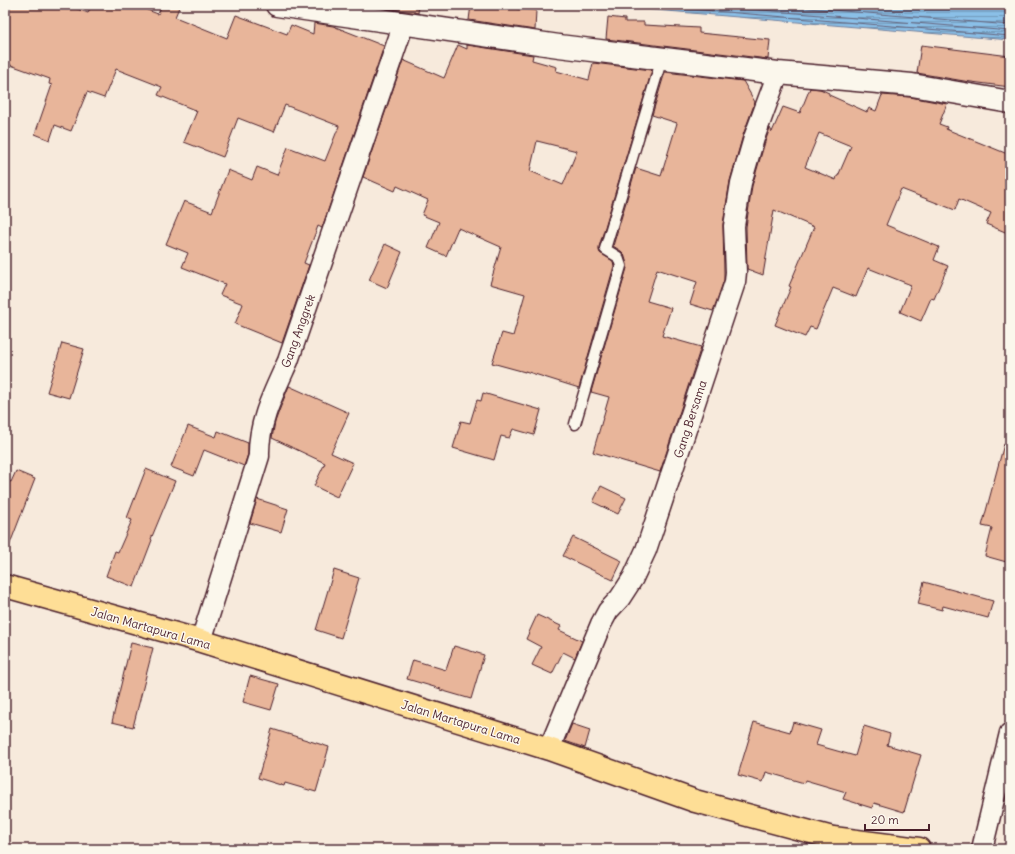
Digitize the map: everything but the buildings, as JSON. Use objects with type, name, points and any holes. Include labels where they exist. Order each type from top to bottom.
[{"type":"main road","name":"Jalan Martapura Lama","points":[[5,586],[201,641],[549,749],[695,801],[832,838],[919,849]]},
{"type":"street","points":[[277,5],[559,46],[778,73],[912,85],[1010,102]]},
{"type":"street","name":"Gang Anggrek","points":[[201,641],[259,456],[258,442],[266,411],[288,361],[404,23]]},
{"type":"street","name":"Gang Bersama","points":[[549,749],[608,611],[620,598],[633,578],[646,550],[735,282],[734,226],[741,183],[754,138],[778,73]]},
{"type":"street","points":[[982,849],[1010,733]]},
{"type":"lane","points":[[575,424],[621,266],[618,257],[605,249],[662,58]]},
{"type":"water","points":[[596,5],[1010,5],[1010,40]]}]
